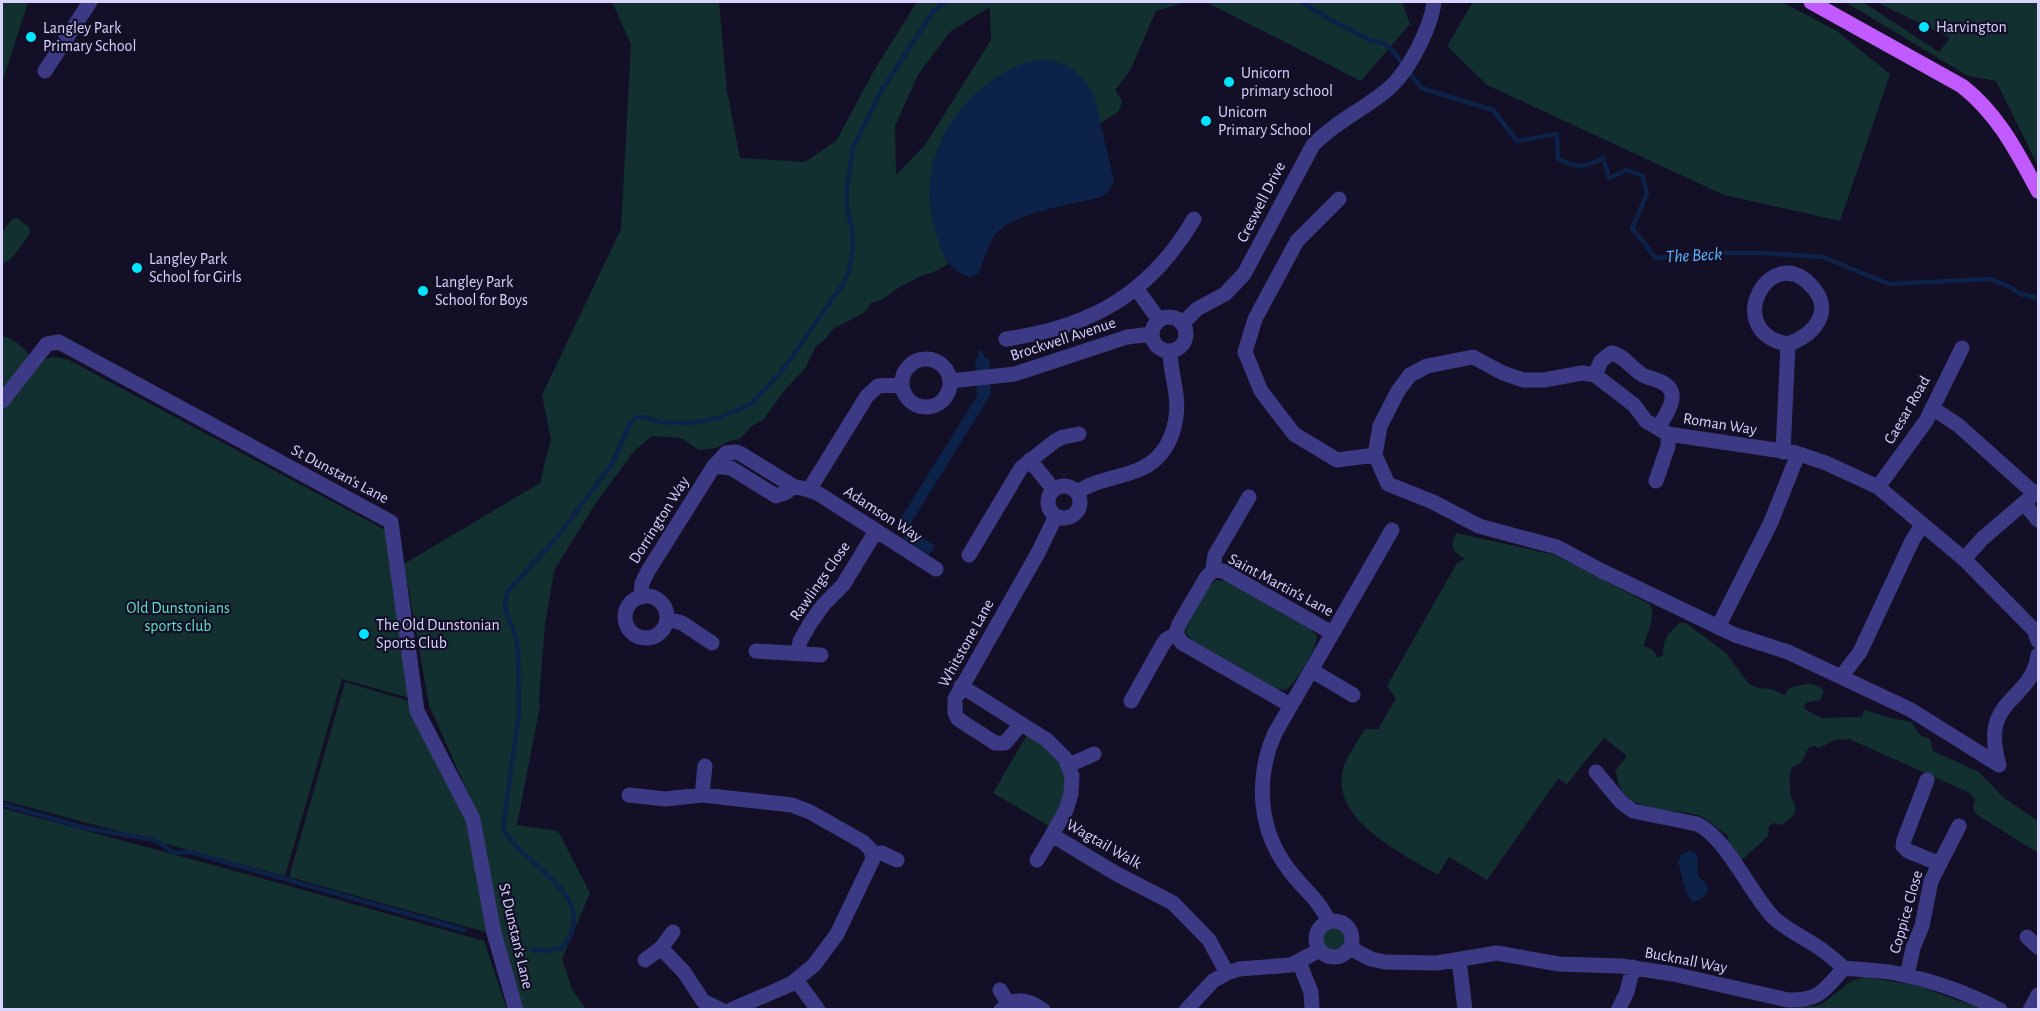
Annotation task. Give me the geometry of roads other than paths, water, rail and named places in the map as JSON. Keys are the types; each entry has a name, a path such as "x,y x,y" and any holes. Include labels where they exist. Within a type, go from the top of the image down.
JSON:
{"main road":[{"path":"1811,2 1962,86 1976,97 2001,126 2038,191"}],"street":[{"path":"45,71 90,2"},
{"name":"Creswell Drive","path":"1182,324 1197,309 1221,298 1251,262 1313,145 1326,132 1386,92 1399,77 1413,56 1431,20 1434,2"},
{"path":"1339,199 1297,241 1255,319 1245,352 1261,391 1294,434 1336,460 1376,455"},
{"path":"1006,339 1042,333 1106,308 1136,288 1164,264 1194,219"},
{"path":"1786,274 1800,277 1815,289 1821,301 1822,311 1814,328 1801,339 1788,344 1776,342 1768,336 1754,315 1754,305 1768,279 1786,274"},
{"path":"1136,288 1159,320"},
{"path":"1170,317 1182,324 1185,329 1183,343 1170,351 1157,346 1152,334 1155,323 1170,317"},
{"name":"Brockwell Avenue","path":"950,381 1015,374 1127,337 1152,334"},
{"name":"St Dunstan's Lane","path":"2,401 47,344 58,342 391,522 417,711 473,819 494,933 516,1010"},
{"path":"1718,627 1771,522 1795,462 1790,453 1788,344"},
{"name":"Caesar Road","path":"1878,487 1926,422 1962,348"},
{"path":"1077,492 1102,479 1144,467 1167,445 1173,432 1176,412 1176,389 1170,363 1170,351"},
{"path":"1656,481 1668,446 1663,431 1673,396 1671,390 1666,384 1640,373 1623,357 1611,353 1601,361 1595,375 1582,373 1544,380 1523,380 1503,373 1473,357 1427,366 1410,375 1398,391 1380,426 1376,455 1388,484 1433,502 1479,526 1557,547 1735,635 1788,652 1911,710 1999,765 1994,743 1996,722 2003,708 2026,685 2034,673 2038,655"},
{"path":"923,359 938,362 943,366 950,381 947,395 942,401 935,406 926,407 911,402 905,396 902,384 904,372 910,365 923,359"},
{"name":"Roman Way","path":"1595,375 1634,405 1646,421 1663,431 1790,453 1826,463 1878,487 1964,559 2034,630 2038,640"},
{"path":"810,489 867,396 878,386 902,384"},
{"path":"1932,408 1958,425 2032,496 2038,520"},
{"path":"969,555 1017,474 1030,460 1055,441 1078,434"},
{"path":"1030,460 1053,489"},
{"name":"Dorrington Way","path":"666,619 661,631 652,637 645,638 632,632 626,623 625,613 632,601 640,597 640,588 645,577 714,466 730,468 776,495 787,492 793,486 810,489"},
{"path":"1068,486 1077,492 1080,500 1078,510 1069,517 1056,516 1048,504 1053,489 1068,486"},
{"name":"Adamson Way","path":"810,489 936,569"},
{"path":"1964,559 1983,538 2032,496"},
{"name":"Saint Martin's Lane","path":"1131,701 1167,639 1176,634 1194,597 1214,570 1215,555 1249,497"},
{"name":"Whitstone Lane","path":"1026,727 1010,740 1000,744 965,724 958,718 954,705 961,686 1038,553 1056,516"},
{"path":"1841,677 1860,652 1912,541 1922,525"},
{"name":"Saint Martin's Lane","path":"1328,921 1320,904 1281,859 1271,837 1264,813 1262,787 1264,762 1275,733 1290,705 1392,530"},
{"name":"Rawlings Close","path":"798,654 800,641 811,622 824,604 843,585 876,531"},
{"name":"Saint Martin's Lane","path":"1214,570 1223,571 1332,633"},
{"path":"640,597 650,597 661,603 666,619 682,623 712,643"},
{"path":"1176,634 1182,643 1290,705"},
{"path":"756,651 821,655"},
{"path":"1311,670 1353,695"},
{"path":"961,686 1054,746 1069,765 1095,754"},
{"name":"Wagtail Walk","path":"1069,765 1071,794 1066,810 1052,835 1108,869 1176,905 1209,940 1227,972"},
{"path":"702,795 705,766"},
{"path":"1596,772 1621,802 1633,811 1697,824 1705,830 1731,858 1772,916 1791,931 1824,951 1844,968 1907,976 1968,994 2000,1010"},
{"path":"1927,780 1903,846 1908,851 1940,864"},
{"path":"629,795 665,799 702,795 783,803 801,807 863,842 873,854"},
{"name":"Coppice Close","path":"1907,976 1913,948 1922,926 1931,881 1959,826"},
{"path":"1037,860 1052,835"},
{"path":"873,854 882,853 897,860"},
{"path":"731,1010 797,981 814,965 832,942 869,868 873,854"},
{"path":"1328,921 1337,921 1348,927 1352,939 1350,948 1343,955 1337,957 1325,955 1320,950 1316,935 1322,925 1328,921"},
{"path":"645,960 661,948 673,932"},
{"path":"661,948 684,972 703,1001 721,1010"},
{"name":"Bucknall Way","path":"1350,948 1371,959 1385,962 1437,963 1497,953 1559,964 1633,967 1673,974 1773,998 1801,1000 1816,997 1844,968"},
{"path":"1186,1010 1213,981 1227,972 1283,966 1299,962 1320,950"},
{"path":"1459,960 1465,1010"},
{"path":"1299,962 1311,992 1312,1010"},
{"path":"1618,1010 1624,1000 1633,967"},
{"path":"797,981 819,1010"},
{"path":"2030,1010 2038,995"},
{"path":"1003,1001 1026,1001 1043,1010"}],"water":[{"path":"1043,59 1052,60 1073,70 1085,81 1094,95 1114,181 1109,191 1101,197 1029,215 1004,227 991,243 979,273 969,277 947,261 934,228 930,182 939,146 960,111 989,82 1006,71"},
{"path":"978,351 983,351 984,358 989,358 991,394 911,523 913,532 935,546 929,555 904,540 899,521 977,396 975,360 978,357"},
{"path":"1691,851 1697,856 1698,874 1708,888 1703,898 1694,902 1687,895 1678,862 1682,854"}],"waterway":[{"path":"532,950 547,951 562,948 573,929 573,913 567,897 555,882 512,842 503,828 519,712 518,652 516,637 506,611 505,602 508,591 558,536 612,464 630,423 638,417 661,422 690,423 718,418 751,404 781,372 843,284 849,271 853,248 852,229 847,208 847,187 853,148 880,93 934,10 946,2"},
{"name":"The Beck","path":"1302,2 1370,40 1385,44 1421,88 1493,110 1517,141 1557,134 1558,159 1581,166 1603,158 1609,178 1627,170 1643,176 1647,194 1632,228 1656,258 1704,253 1762,253 1823,257 1889,284 1990,279 2020,294 2038,298"},
{"path":"2,804 85,828 155,840 174,853 190,852 464,930"}],"place":[{"name":"Harvington","path":"1924,27"},
{"name":"Langley Park Primary School","path":"31,37"},
{"name":"Unicorn primary school","path":"1229,82"},
{"name":"Unicorn Primary School","path":"1206,121"},
{"name":"Langley Park School for Girls","path":"137,268"},
{"name":"Langley Park School for Boys","path":"423,291"},
{"name":"The Old Dunstonian Sports Club","path":"364,634"}],"park label":[{"name":"Old Dunstonians sports club","path":"178,617"}]}
